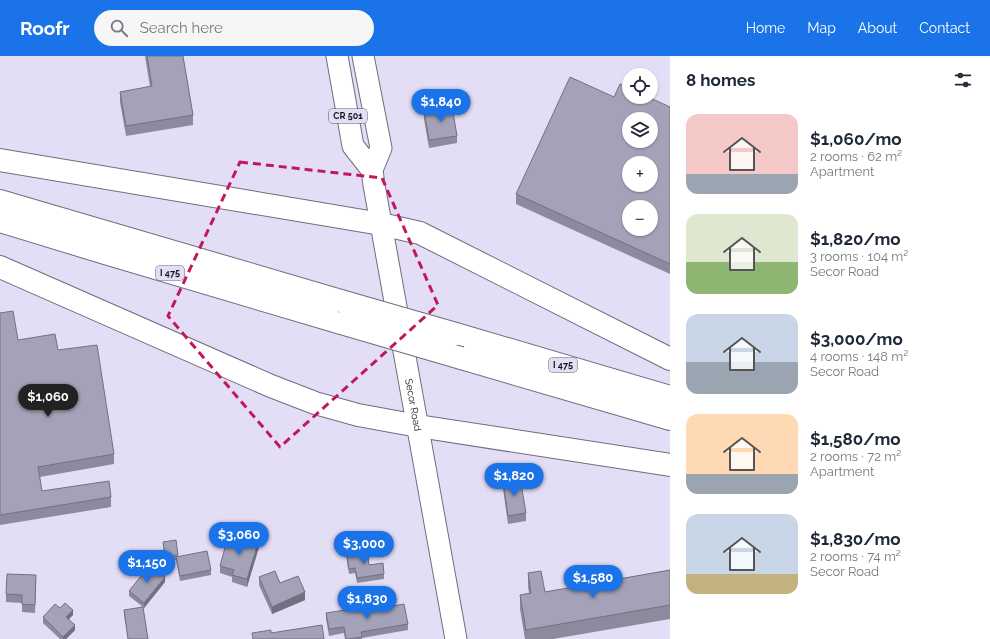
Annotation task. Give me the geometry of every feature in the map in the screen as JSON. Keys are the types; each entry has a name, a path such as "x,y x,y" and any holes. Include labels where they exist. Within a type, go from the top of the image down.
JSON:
{"highway":[{"path":"0,160 381,224 420,233 670,360"},
{"name":"I 475","path":"0,201 670,397"},
{"name":"I 475","path":"0,221 113,256 670,419"},
{"path":"0,267 271,386 315,403 358,415 418,426 670,465"}],"main road":[{"name":"Secor Road","path":"338,56 353,146 372,170 456,639"},
{"path":"363,56 381,148 372,170"}],"highlighted area":[{"path":"240,162 382,178 438,305 280,447 168,316"}],"building":[{"path":"147,56 183,56 193,115 126,126 120,92 152,86"},
{"path":"570,77 614,97 620,84 622,85 622,104 658,104 658,102 670,107 670,264 516,194"},
{"path":"452,106 457,136 429,140 424,111"},
{"path":"13,311 18,340 55,334 58,350 97,345 114,454 38,467 42,491 109,481 111,497 0,515 0,313"},
{"path":"520,478 526,513 508,516 503,481"},
{"path":"228,536 246,541 247,536 259,540 247,579 232,575 234,570 220,566"},
{"path":"176,540 178,555 165,557 163,542"},
{"path":"367,548 369,565 383,563 384,574 357,578 355,568 349,569 347,557 354,556 353,550"},
{"path":"207,551 211,570 180,576 176,557"},
{"path":"150,565 165,577 144,603 129,591"},
{"path":"670,570 670,605 526,630 520,595 531,593 528,573 541,571 545,592"},
{"path":"275,571 280,583 298,576 305,592 272,607 259,577"},
{"path":"7,574 36,575 35,605 22,604 22,595 6,594"},
{"path":"65,603 73,610 66,617 75,625 63,637 43,617 55,604 60,608"},
{"path":"404,604 408,624 361,632 362,637 348,639 346,639 344,627 329,629 326,613 358,608 358,612"},
{"path":"143,607 148,639 128,639 124,610"},
{"path":"322,625 324,639 253,639 252,633 271,630 271,633"}]}
